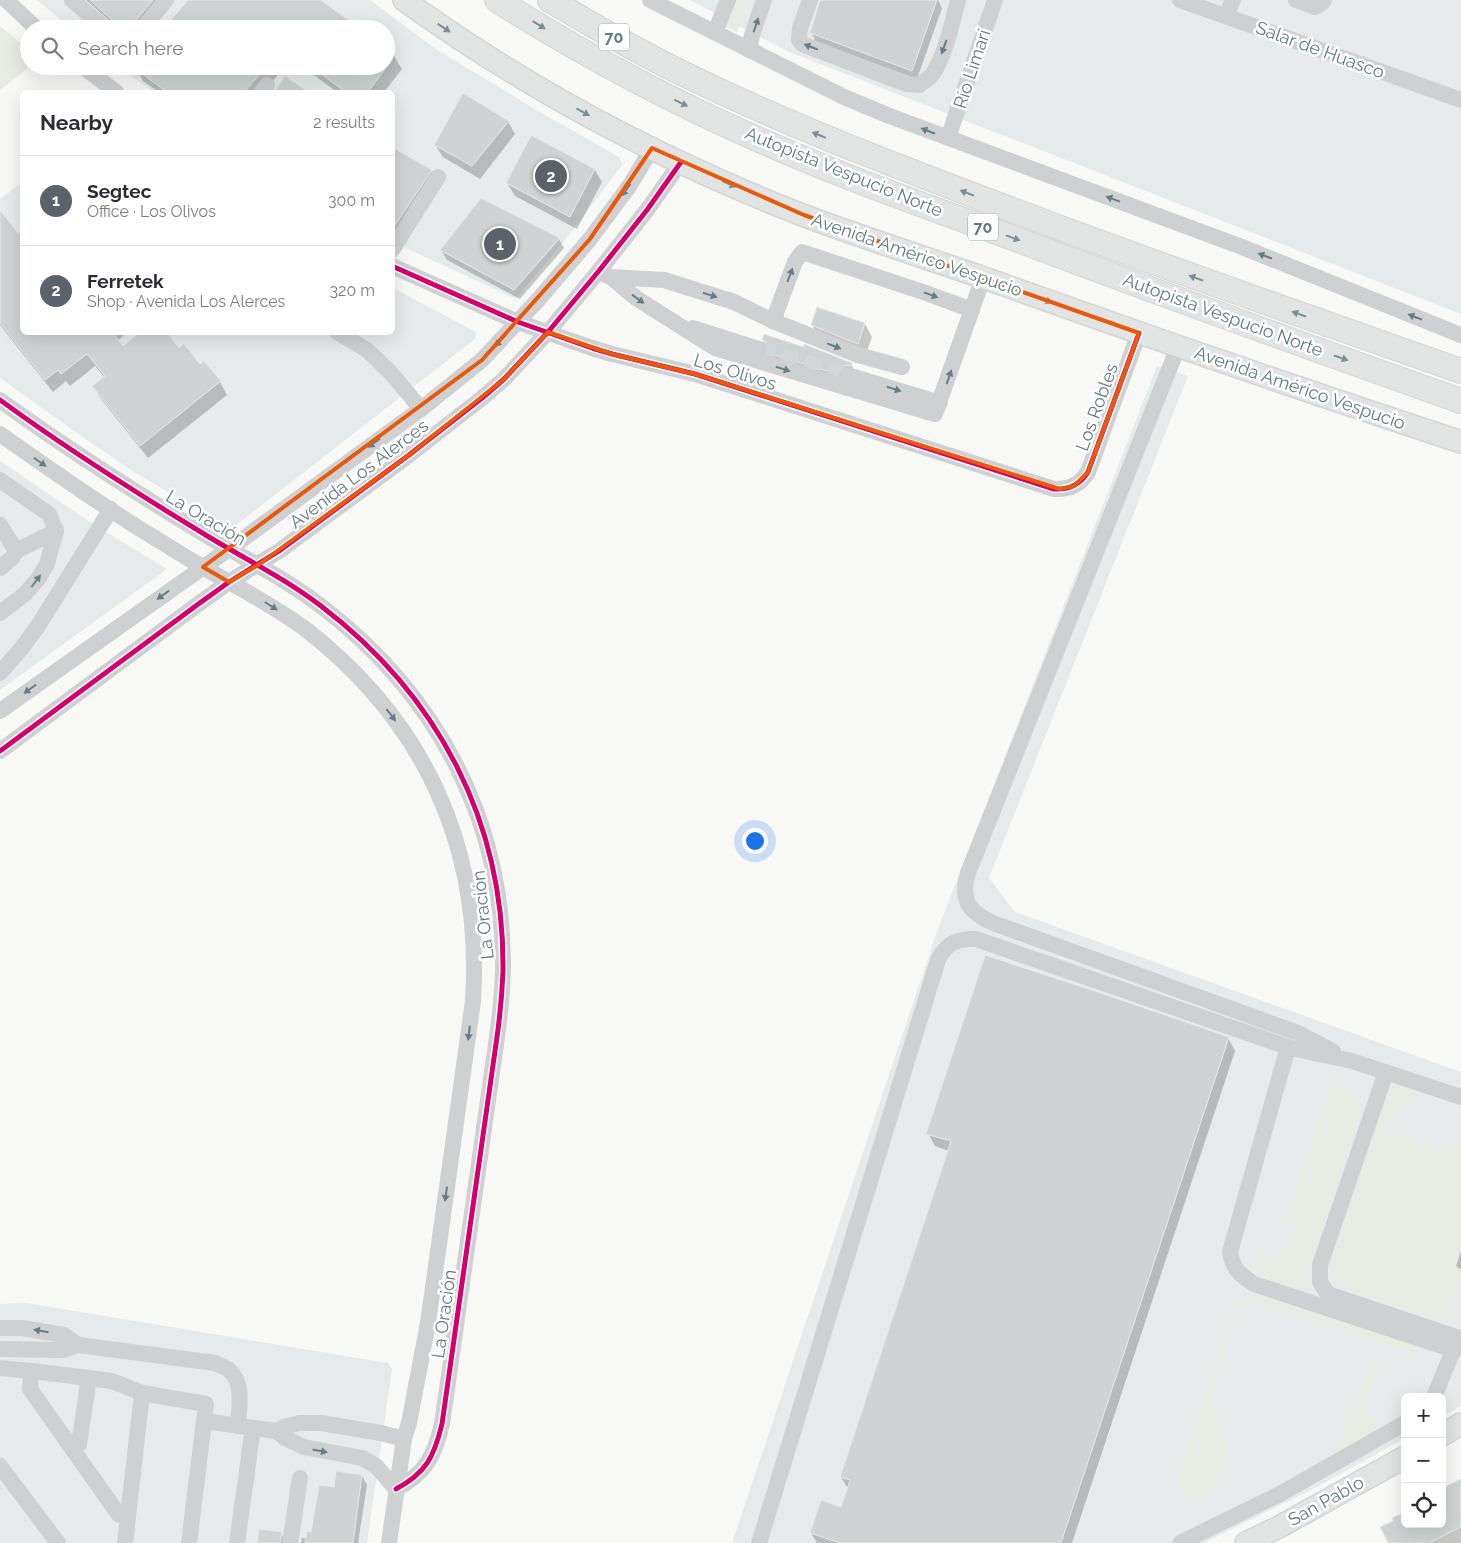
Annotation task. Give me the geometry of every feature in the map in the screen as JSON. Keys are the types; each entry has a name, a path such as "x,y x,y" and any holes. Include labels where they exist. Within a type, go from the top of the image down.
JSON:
{"highway":[{"name":"Autopista Vespucio Norte","path":"497,0 560,38 647,85 778,148 868,184 1229,319 1461,401"},
{"name":"Autopista Vespucio Norte","path":"550,0 618,40 679,72 779,118 873,157 1157,264 1461,371"},
{"path":"582,0 679,72"}],"main road":[{"name":"Avenida Américo Vespucio","path":"404,0 462,40 599,122 681,162 804,215 1178,347 1461,442"},
{"path":"1446,1433 1461,1424"},
{"name":"San Pablo","path":"1246,1543 1401,1460"}],"street":[{"path":"6,0 27,20"},
{"path":"72,0 95,20"},
{"path":"149,20 166,0"},
{"path":"650,0 844,97 948,138 1242,247 1461,335"},
{"path":"715,32 728,0"},
{"path":"749,50 764,0"},
{"path":"810,0 800,28 802,44 906,84 919,85 931,76 939,62 949,35 958,0"},
{"name":"Río Limarí","path":"948,138 995,0"},
{"name":"Salar de Huasco","path":"1180,0 1461,100"},
{"path":"1226,16 1232,0"},
{"path":"1296,0 1315,7 1324,0"},
{"path":"94,75 113,90"},
{"name":"Avenida Los Alerces","path":"0,711 229,549 421,409 482,360 518,322 590,239 630,185 652,148"},
{"name":"Avenida Los Alerces","path":"0,751 229,582 278,551 409,455 504,379 605,275 681,162"},
{"path":"395,245 438,177"},
{"path":"773,320 795,262 802,252 907,286 972,310"},
{"name":"Los Olivos","path":"395,267 518,322 612,354 695,374 1054,489 1074,486"},
{"path":"605,275 664,280 734,302 858,355 902,367"},
{"path":"605,275 670,321 715,348 935,414 984,278"},
{"path":"670,321 759,349"},
{"name":"Los Robles","path":"1074,486 1088,472 1139,333"},
{"path":"342,335 367,350 391,373 421,409"},
{"path":"1178,347 968,874 964,892 969,906 982,918 993,923 1298,1033 1352,1062"},
{"path":"847,375 940,403"},
{"name":"La Oración","path":"0,400 137,493 229,549 280,577 321,606 368,647 422,709 455,762 478,815 495,879 502,939 501,1005 442,1424 430,1460 411,1481 396,1489"},
{"name":"La Oración","path":"0,434 111,509 203,567 254,595 295,622 325,645 378,699 393,718 423,763 450,819 465,872 473,922 475,950 473,1001 428,1324 409,1423 404,1439 389,1543"},
{"path":"0,480 49,514 56,531 47,564 38,580 25,594 0,613"},
{"path":"0,673 38,626 111,509"},
{"path":"0,525 16,551"},
{"path":"0,568 12,558 16,551 56,531"},
{"path":"0,657 21,649"},
{"path":"760,1543 938,960 946,947 958,940 976,939 1288,1047 1352,1062 1461,1097"},
{"path":"473,1001 501,1005"},
{"path":"1288,1047 1230,1252 1232,1264 1241,1275 1254,1284 1458,1340"},
{"path":"1386,1072 1320,1265 1320,1282 1328,1294 1458,1340"},
{"path":"0,1328 22,1328 64,1335 78,1345"},
{"path":"1436,1393 1458,1340"},
{"path":"0,1348 62,1350 78,1345 215,1363 230,1371 238,1384 245,1427 237,1543"},
{"path":"0,1368 90,1378 112,1382 142,1393 206,1404 189,1543"},
{"path":"31,1371 30,1389 119,1515 128,1517"},
{"path":"73,1450 79,1444 90,1378"},
{"path":"125,1543 142,1393"},
{"path":"204,1421 276,1431 285,1438 304,1447 362,1458 380,1470 396,1489"},
{"path":"276,1431 299,1423 321,1423 381,1433 404,1439"},
{"path":"1180,1543 1280,1494 1401,1425"},
{"path":"0,1466 58,1543"},
{"path":"290,1543 300,1478"}],"highlighted area":[{"path":"652,148 804,215 1139,333 1088,472 1074,486 1060,489 695,374 612,354 548,332 504,379 409,455 258,565 229,582 203,567 482,360 590,239"}],"shaded area":[{"path":"37,0 370,0 436,49 533,108 619,157 622,165 573,230 516,299 395,243 395,90 151,90 130,75 395,75 395,20 61,20"},
{"path":"690,0 1461,0 1461,314 787,51"},
{"path":"733,0 749,0 737,32 724,26"},
{"path":"0,26 20,43 20,74 0,90"},
{"path":"20,184 20,335 395,335 395,289 476,332 475,339 235,526 225,526 131,470 0,378 0,197 2,198"},
{"path":"1157,366 1188,376 989,878 1015,912 1461,1072 1461,1406 1446,1415 1446,1393 1401,1393 1401,1440 1317,1487 1204,1543 732,1543 939,926"},
{"path":"0,461 99,528 167,569 0,690"},
{"path":"1392,1081 1413,1088 1417,1096 1414,1103 1385,1124 1387,1132 1395,1129 1397,1136 1404,1132 1407,1139 1415,1135 1419,1144 1430,1139 1434,1147 1443,1143 1447,1151 1461,1141 1461,1283 1447,1317 1438,1320 1401,1309 1345,1288 1337,1280 1333,1270 1332,1261"},
{"path":"1332,1082 1349,1087 1355,1093 1361,1110 1302,1294 1266,1282 1256,1271 1256,1260 1287,1249 1296,1222 1286,1221"},
{"path":"1247,1296 1263,1297 1420,1347 1418,1354 1257,1304 1239,1310 1212,1397 1231,1449 1219,1486 1211,1494 1198,1501 1189,1496 1180,1487 1179,1473 1229,1318 1238,1300"},
{"path":"26,1303 388,1363 392,1369 367,1543 0,1543 0,1304"},
{"path":"1374,1357 1382,1361 1367,1399 1369,1413 1384,1424 1334,1453"}],"building":[{"path":"90,0 153,0 136,20 112,20"},
{"path":"188,0 321,0 348,20 308,20 171,20"},
{"path":"820,0 937,0 912,71 810,33"},
{"path":"144,75 259,75 246,90 164,90"},
{"path":"322,75 380,75 369,90 343,90"},
{"path":"285,76 306,90 275,90"},
{"path":"463,93 509,121 472,166 434,145"},
{"path":"531,135 595,169 570,217 506,183"},
{"path":"395,149 432,170 395,226"},
{"path":"481,198 560,238 514,290 440,250"},
{"path":"0,210 20,235 20,335 114,335 123,346 136,335 169,335 179,348 184,344 200,364 204,361 221,381 140,446 92,386 105,376 87,354 61,374 58,370 45,380 0,323"},
{"path":"817,307 865,323 858,344 811,325"},
{"path":"764,334 804,347 804,344 852,363 851,366 845,365 841,367 837,374 768,353 769,346 762,340"},
{"path":"985,955 1229,1037 1061,1543 840,1543 810,1533 821,1500 841,1507 850,1480 840,1477 951,1141 926,1134"},
{"path":"336,1471 362,1475 353,1543 305,1543 307,1531 311,1532 319,1485 334,1487"},
{"path":"1461,1479 1461,1527 1429,1543 1388,1543 1380,1527 1393,1521 1392,1518 1401,1514 1401,1528 1446,1528 1446,1486"},
{"path":"259,1529 282,1532 280,1543 257,1543"}],"tunnel":[{"path":"759,349 847,375"}],"cycle path":[{"path":"0,751 229,582 279,551 409,455 504,379 548,332 598,272 647,210 681,162"},
{"path":"395,267 518,322 592,348 695,374 1054,489 1065,489 1074,486 1088,472 1139,333"},
{"path":"0,400 129,488 294,587 321,606 363,641 400,680 431,722 457,767 477,814 492,865 501,917 503,972 499,1021 442,1424 436,1446 427,1463 415,1477 396,1489"}],"place":[{"name":"Ferretek","path":"551,176"},
{"name":"Segtec","path":"500,244"}]}
